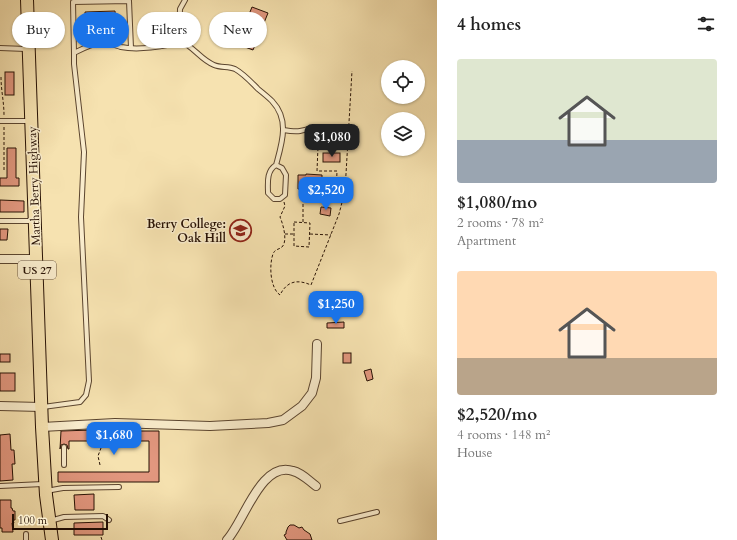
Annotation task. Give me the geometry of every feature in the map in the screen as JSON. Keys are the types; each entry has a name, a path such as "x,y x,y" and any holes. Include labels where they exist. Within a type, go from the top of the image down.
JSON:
{"main road":[{"name":"Martha Berry Highway","path":"27,0 42,427 46,487 52,540"}],"street":[{"path":"0,259 36,259"},
{"path":"42,427 115,423 210,426 268,423 283,420 302,406 312,393 316,378 317,344"},
{"path":"0,406 42,407"},
{"path":"227,540 236,528 262,483 271,474 283,470 291,470 298,473 316,486"}],"lane":[{"path":"180,12 185,0"},
{"path":"42,407 80,402 86,395 89,381 81,217 84,152 74,64 73,2 129,1 131,48"},
{"path":"74,53 100,43 131,48 137,47"},
{"path":"0,48 29,49"},
{"path":"192,48 213,65 229,67 244,76 273,102 283,124 283,140 276,165 269,174 268,193 274,199 280,199 286,192 286,175 282,168 276,165"},
{"path":"0,122 31,122"},
{"path":"283,130 300,131 311,128 323,128 331,135 332,145"},
{"path":"0,221 35,221"},
{"path":"64,447 64,465"},
{"path":"0,486 64,488 119,486"},
{"path":"340,521 377,512"},
{"path":"50,521 64,517 103,516 109,520"},
{"path":"26,534 26,540"}],"path":[{"path":"283,197 285,206 280,217 284,226 284,243 276,249 272,262 273,286 276,292 280,295 284,288 289,284 301,282 311,285 339,214 346,182 352,71"},
{"path":"303,222 303,195 336,196 337,171 317,171 318,147 347,144"},
{"path":"336,182 346,182"},
{"path":"294,222 303,222 310,223 309,246 294,246 294,222"},
{"path":"285,234 294,234"},
{"path":"310,234 331,235"},
{"path":"100,465 98,456 101,448"}],"building":[{"path":"252,7 265,12 250,12"},
{"path":"115,11 115,12 85,12"},
{"path":"5,72 14,72 14,95 5,95"},
{"path":"7,148 16,148 16,178 19,178 19,186 0,186 0,178 7,178"},
{"path":"323,153 340,153 340,162 323,162"},
{"path":"298,175 322,175 322,190 317,190 317,193 308,193 308,190 298,189"},
{"path":"0,200 24,201 24,212 0,212"},
{"path":"321,207 331,208 330,216 320,214"},
{"path":"0,229 8,229 7,240 0,240"},
{"path":"344,322 344,328 327,328 327,323"},
{"path":"343,353 351,353 351,363 343,363"},
{"path":"0,354 10,354 10,362 0,362"},
{"path":"371,369 373,379 367,381 364,371"},
{"path":"0,373 15,373 15,391 0,391"},
{"path":"61,431 159,431 159,482 58,482 58,472 149,472 149,441 69,441 69,449 67,445 64,444 61,445 60,449"},
{"path":"10,434 11,450 14,450 15,464 12,464 13,480 0,481 0,435"},
{"path":"94,494 94,510 75,510 74,495"},
{"path":"0,500 11,500 11,508 15,511 15,520 13,520 14,523 12,523 13,532 2,532 2,528 0,528"},
{"path":"103,522 103,535 74,535 74,523"},
{"path":"290,525 294,525 299,528 302,527 310,534 312,540 287,540 284,535 286,534"}],"place":[{"name":"Berry College: Oak Hill","path":"241,231"}]}
